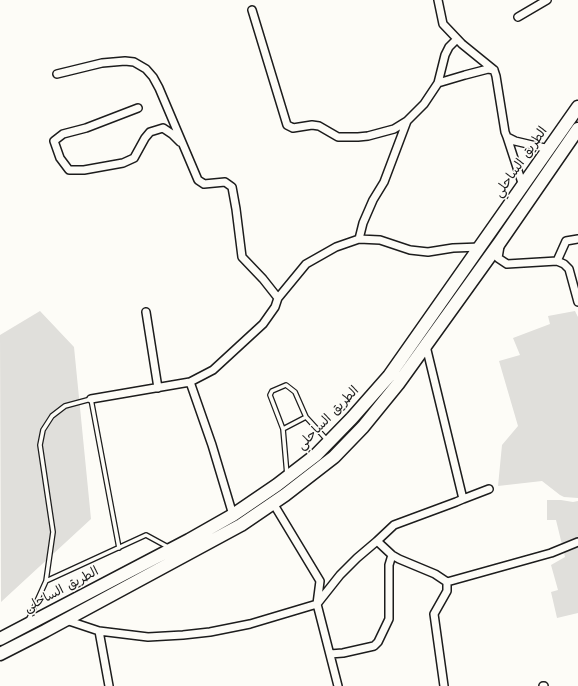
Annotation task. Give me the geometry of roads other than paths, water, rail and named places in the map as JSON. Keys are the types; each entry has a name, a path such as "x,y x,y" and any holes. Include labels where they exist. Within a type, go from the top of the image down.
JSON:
{"highway":[{"name":"الطريق الساحلي","path":"0,639 172,549 233,515 287,478 316,455 352,418 389,376 578,107"},
{"name":"الطريق الساحلي","path":"0,654 195,552 241,525 334,458 394,389 426,346 578,129"}],"street":[{"path":"438,0 442,24 457,39 494,70 505,132 523,186"},
{"path":"518,17 547,0"},
{"path":"252,10 287,125 293,128 312,125 326,129 338,137 358,137 387,132 401,126 424,104 438,83 444,55 457,39"},
{"path":"57,74 102,63 125,61 134,62 146,69 153,77 198,180 201,183 214,184 226,182 232,188 242,257 263,279 278,298"},
{"path":"438,83 488,69 494,70"},
{"path":"138,108 86,128 63,134 54,141 60,158 69,170 84,170 123,163 134,158 150,132 163,128 172,134 183,145"},
{"path":"359,239 363,223 373,200 384,182 407,121"},
{"path":"507,137 515,141 549,149"},
{"path":"91,398 190,382 213,370 263,324 275,307 278,298 306,264 336,247 359,239 380,240 410,250 428,252 453,248 481,247"},
{"path":"557,261 566,241 578,239"},
{"path":"500,242 498,258 507,264 557,261 564,264 569,269 578,302"},
{"path":"146,312 158,388"},
{"path":"426,346 463,499"},
{"path":"190,382 212,445 233,515"},
{"path":"66,620 99,631 148,637 183,635 210,632 250,624 317,604 348,566 394,525 489,489"},
{"path":"273,503 320,581 317,604 338,686"},
{"path":"377,541 399,559 442,578 447,582"},
{"path":"447,582 551,553 578,542"},
{"path":"330,654 343,653 374,646 378,642 390,619 389,565 392,554"},
{"path":"444,686 434,614 447,591 447,582"},
{"path":"99,631 109,686"}],"lane":[{"path":"287,478 283,429 270,395 272,391 286,385 295,392 306,417 329,442"},
{"path":"26,626 46,580 54,532 40,445 43,430 52,416 65,406 91,398 119,548"},
{"path":"283,429 306,417"},
{"path":"46,580 146,535 172,549"}]}
